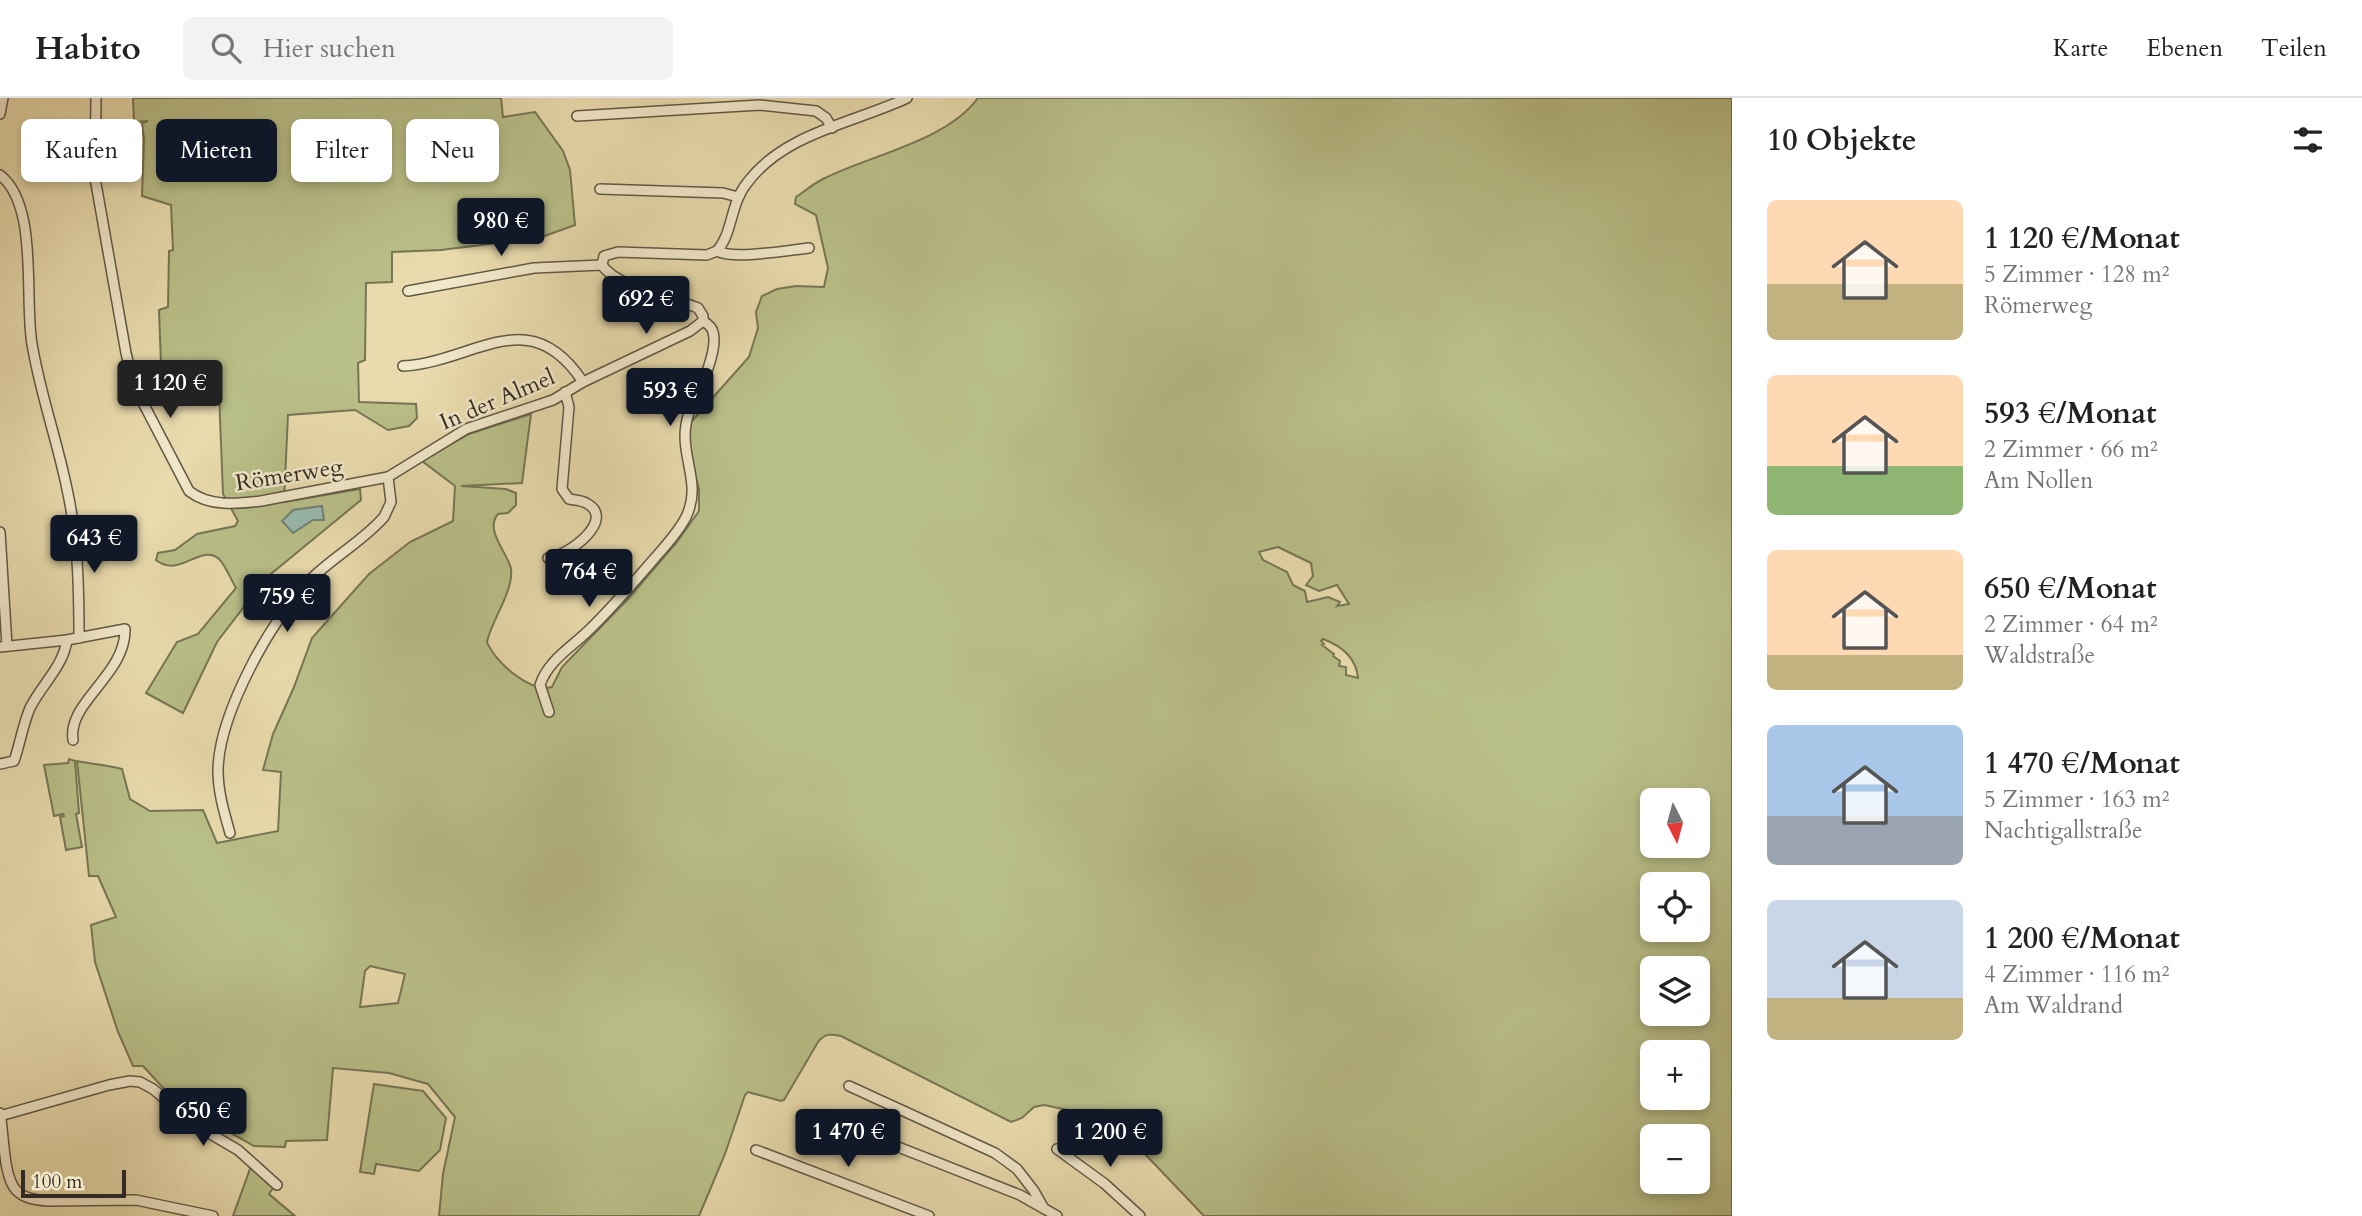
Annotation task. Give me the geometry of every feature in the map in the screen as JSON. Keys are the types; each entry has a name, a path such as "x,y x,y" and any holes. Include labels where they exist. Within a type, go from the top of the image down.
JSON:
{"street":[{"path":"0,114 3,98"},
{"name":"Römerweg","path":"96,98 95,178 129,368 140,397 189,491 214,502 242,504 388,477"},
{"path":"601,265 602,257 612,252 699,255 717,251 724,241 737,197 753,175 773,156 797,142 907,98"},
{"path":"577,116 761,105 816,111 822,114 832,128"},
{"path":"0,175 12,186 16,195 27,243 30,335 63,468 75,533 79,579 79,638"},
{"path":"600,189 723,193 737,197"},
{"path":"717,251 735,255 809,248"},
{"path":"408,291 534,268 601,265 612,275 631,284 698,309 703,321 712,329 714,340 709,361 685,429 684,448 694,493 687,515 675,534 614,604 549,667 540,685 549,712"},
{"name":"In der Almel","path":"388,477 466,429 540,405 690,331 703,321"},
{"path":"403,366 428,363 505,340 527,340 559,353 583,382"},
{"path":"548,558 557,558 571,550 586,536 595,522 592,507 569,499 562,489 569,407 565,393"},
{"path":"230,833 219,790 219,751 223,734 255,658 282,614 304,586 384,517 391,502 388,477"},
{"path":"0,532 3,647 67,640 125,629 122,651 110,673 84,706 74,726 73,740"},
{"path":"0,764 14,761 29,712 60,662 67,640"},
{"path":"213,1216 136,1200 37,1200 21,1194 15,1190 10,1179 0,1115 109,1086 140,1082 153,1089 197,1126 237,1150 277,1185"},
{"path":"849,1086 995,1153 1017,1169 1043,1207"},
{"path":"827,1119 998,1186 1057,1216"},
{"path":"1057,1149 1105,1184 1140,1216"},
{"path":"757,1150 929,1216"}],"green space":[{"path":"133,98 501,98 503,117 535,112 563,151 570,170 575,225 539,238 441,250 392,252 392,282 366,283 365,360 358,363 359,402 416,404 417,418 409,426 388,430 355,410 288,415 284,502 360,489 361,500 266,578 217,642 183,713 146,693 177,642 198,634 236,588 222,562 212,555 197,557 173,566 156,560 158,553 175,550 197,534 235,526 238,521 223,494 219,393 176,396 175,364 161,364 159,310 168,307 169,251 173,250 171,205 142,196 142,123 148,121 134,119"},
{"path":"978,98 1732,98 1732,1216 1204,1216 1144,1153 1087,1114 1044,1105 1034,1107 1022,1118 1011,1122 841,1036 831,1035 818,1042 784,1100 748,1092 745,1095 725,1154 699,1216 439,1216 443,1174 455,1117 428,1084 389,1073 333,1068 327,1140 286,1141 285,1147 254,1146 176,1102 143,1066 133,1066 118,1032 95,962 91,925 116,917 98,876 89,876 77,761 122,769 130,799 150,811 203,810 217,843 278,831 281,772 263,770 273,734 312,638 369,574 410,542 453,521 455,486 422,461 469,434 531,414 522,483 461,486 506,489 516,493 516,505 508,513 498,514 494,520 495,534 509,563 511,578 487,642 505,667 524,681 543,688 552,687 562,667 628,599 677,542 699,511 699,489 687,445 691,422 749,357 758,328 756,312 762,296 777,289 796,286 824,287 828,268 816,215 795,204 796,197 823,179 906,146 964,113","holes":["1278,547 1311,563 1313,576 1306,585 1319,591 1337,585 1349,604 1337,606 1340,602 1328,597 1307,602 1305,591 1293,585 1287,572 1263,560 1259,552","1323,639 1347,653 1358,678 1346,675 1346,667 1339,666 1340,661 1321,641","370,966 405,974 398,1003 360,1007 365,971"]},
{"path":"69,759 75,761 79,813 76,814 82,847 66,850 60,817 64,816 54,816 44,765 68,763"},
{"path":"374,1084 423,1091 446,1118 440,1150 419,1171 376,1164 374,1174 360,1172"},
{"path":"251,1166 273,1188 269,1194 295,1216 233,1216"}],"water":[{"path":"322,506 324,520 313,520 293,533 282,521 293,510"}]}
